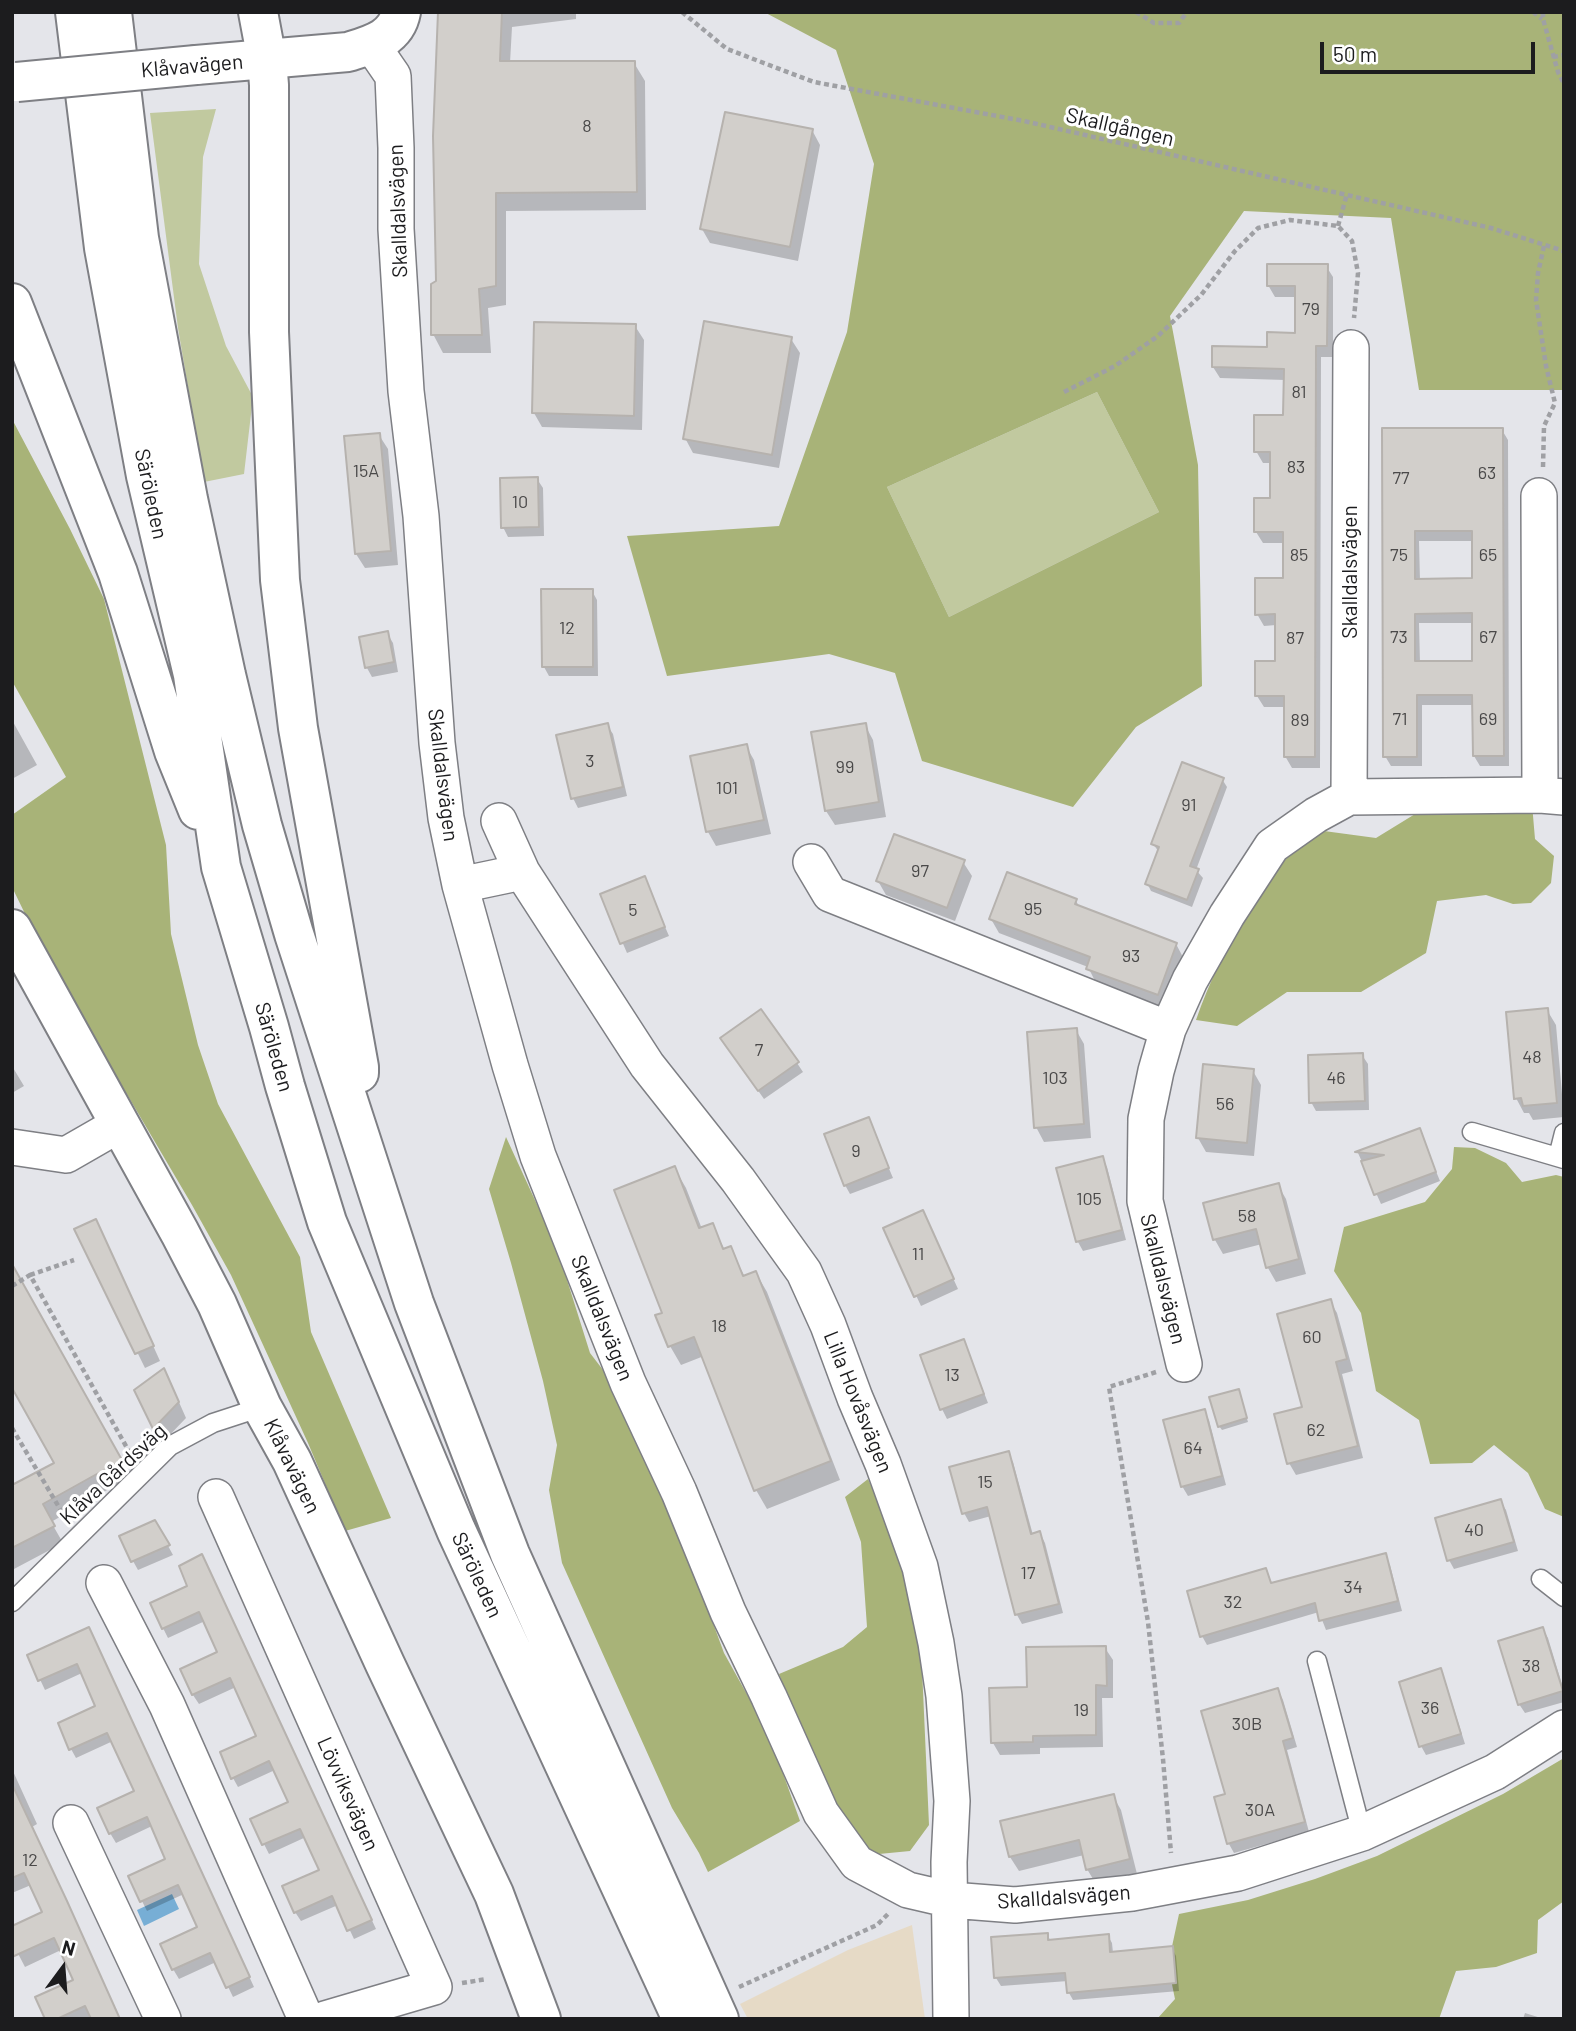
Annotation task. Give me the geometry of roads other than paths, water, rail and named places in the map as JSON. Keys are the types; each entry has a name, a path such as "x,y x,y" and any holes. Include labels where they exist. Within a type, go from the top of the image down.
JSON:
{"main road":[{"name":"Säröleden","path":"75,12 104,248 146,476 193,675 221,867 270,1027 285,1086 327,1222 456,1530 682,2019"},
{"name":"Säröleden","path":"113,12 139,238 183,471 220,648 262,825 294,934 414,1303 510,1554 727,2004"},
{"path":"258,12 267,60 269,97 269,331 280,580 298,728 359,1067 356,1125"},
{"path":"372,44 390,35 401,12"},
{"name":"Klåvavägen","path":"15,82 348,52 372,44"},
{"path":"12,303 118,573 174,751 221,867"},
{"name":"Klåvavägen","path":"12,929 217,1304 262,1407 292,1461 494,1894 541,2019"}],"street":[{"name":"Skalldalsvägen","path":"372,44 393,76 396,229 406,391 422,516 437,743 446,818 460,885 538,1156 628,1383 678,1492 728,1612 821,1813 857,1863 908,1890 951,1900 1015,1905 1132,1893 1238,1873 1362,1833 1495,1772 1564,1728"},
{"name":"Skalldalsvägen","path":"1349,797 1351,348"},
{"name":"Skalldalsvägen","path":"1184,1364 1144,1201 1146,1119 1168,1029 1189,980 1272,846 1316,815 1349,797 1552,796 1539,496"},
{"name":"Lilla Hovåsvägen","path":"499,821 522,872 647,1065 738,1180 804,1272 883,1464 920,1567 944,1696 952,1801 949,1862 951,2019"},
{"path":"811,862 830,894 1168,1029"},
{"path":"460,885 522,872"},
{"path":"12,1147 66,1155 120,1124"},
{"name":"Lövviksvägen","path":"216,1497 433,1987 325,2019"},
{"path":"104,1583 167,1705 306,2019"},
{"path":"71,1823 163,2019"}],"lane":[{"path":"1472,1132 1561,1158 1564,1133"},
{"name":"Klåva Gårdsväg","path":"12,1602 170,1446 213,1423 262,1407"},
{"path":"1541,1580 1564,1597"},
{"path":"1317,1661 1362,1833"}],"water":[{"path":"172,1894 179,1909 144,1926 137,1910"}]}
